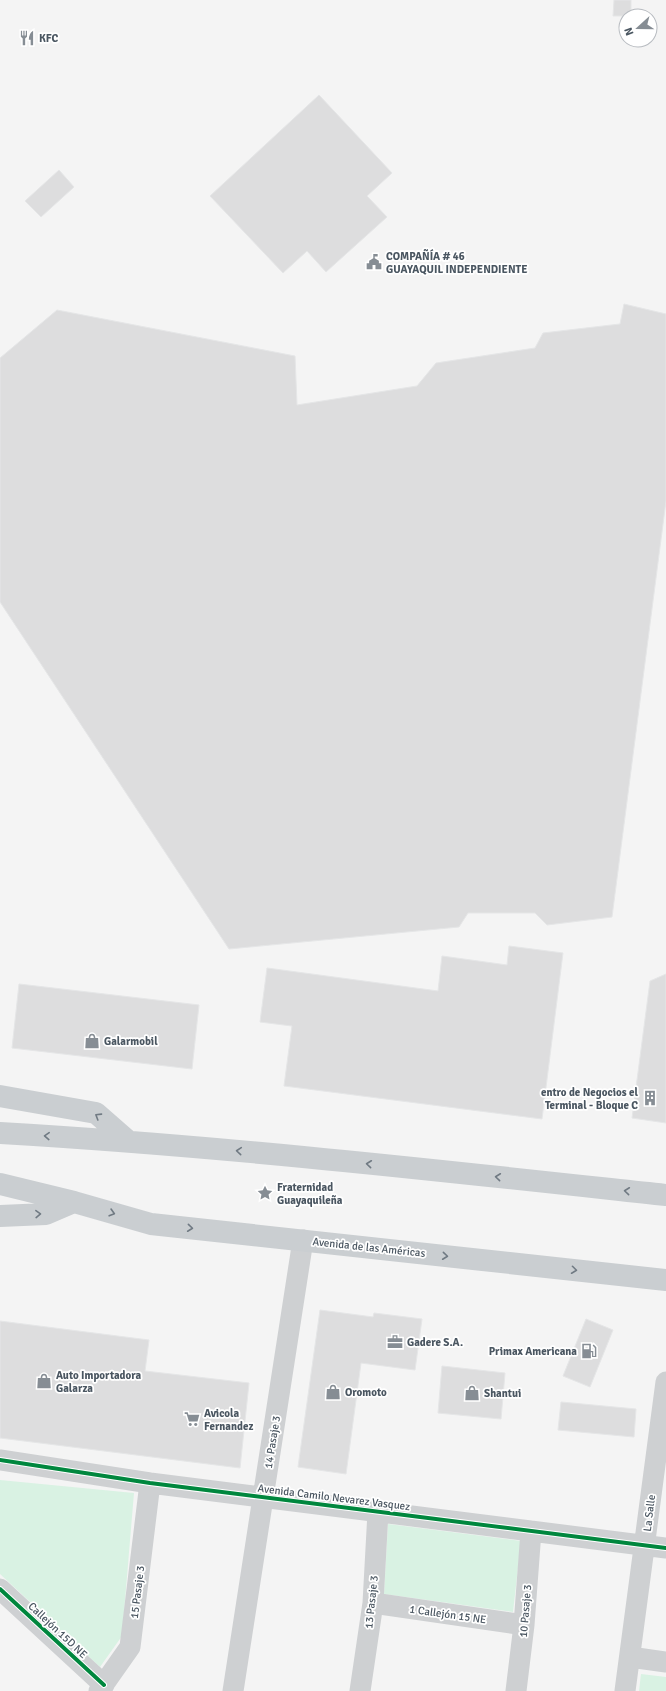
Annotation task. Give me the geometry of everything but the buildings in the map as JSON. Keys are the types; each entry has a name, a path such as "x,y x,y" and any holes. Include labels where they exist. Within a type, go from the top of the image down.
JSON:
{"main road":[{"path":"0,1096 96,1113 128,1141"},
{"path":"0,1133 128,1141 666,1195"},
{"name":"Avenida de las Américas","path":"0,1184 74,1202 151,1224 666,1280"},
{"path":"0,1216 46,1214 74,1202"}],"street":[{"name":"14 Pasaje 3","path":"233,1691 303,1240"},
{"name":"La Salle","path":"625,1691 666,1382"},
{"name":"Avenida Camilo Nevarez Vasquez","path":"0,1460 150,1483 666,1548"},
{"name":"15 Pasaje 3","path":"102,1688 130,1647 150,1483"},
{"name":"13 Pasaje 3","path":"360,1691 373,1604 378,1512"},
{"name":"10 Pasaje 3","path":"516,1691 524,1625 532,1531"},
{"name":"Callejón 15D NE","path":"0,1589 102,1688"},
{"name":"1 Callejón 15 NE","path":"373,1604 524,1625"},
{"path":"630,1657 666,1662"}],"green space":[{"path":"0,1480 134,1493 122,1636 100,1667 0,1574"},
{"path":"388,1524 521,1541 513,1612 384,1594"},
{"path":"641,1674 666,1677 666,1691 639,1691"}],"cycle path":[{"path":"0,1460 150,1483 666,1548"},
{"path":"0,1589 104,1685"}],"place":[{"name":"KFC","path":"27,38"},
{"name":"COMPAÑÍA # 46 GUAYAQUIL INDEPENDIENTE","path":"374,262"},
{"name":"Galarmobil","path":"92,1041"},
{"name":"entro de Negocios el Terminal - Bloque C","path":"650,1098"},
{"name":"Fraternidad Guayaquileña","path":"265,1193"},
{"name":"Gadere S.A.","path":"395,1342"},
{"name":"Primax Americana","path":"589,1351"},
{"name":"Auto Importadora Galarza","path":"44,1381"},
{"name":"Oromoto","path":"333,1392"},
{"name":"Shantui","path":"472,1393"},
{"name":"Avicola Fernandez","path":"192,1419"}]}
